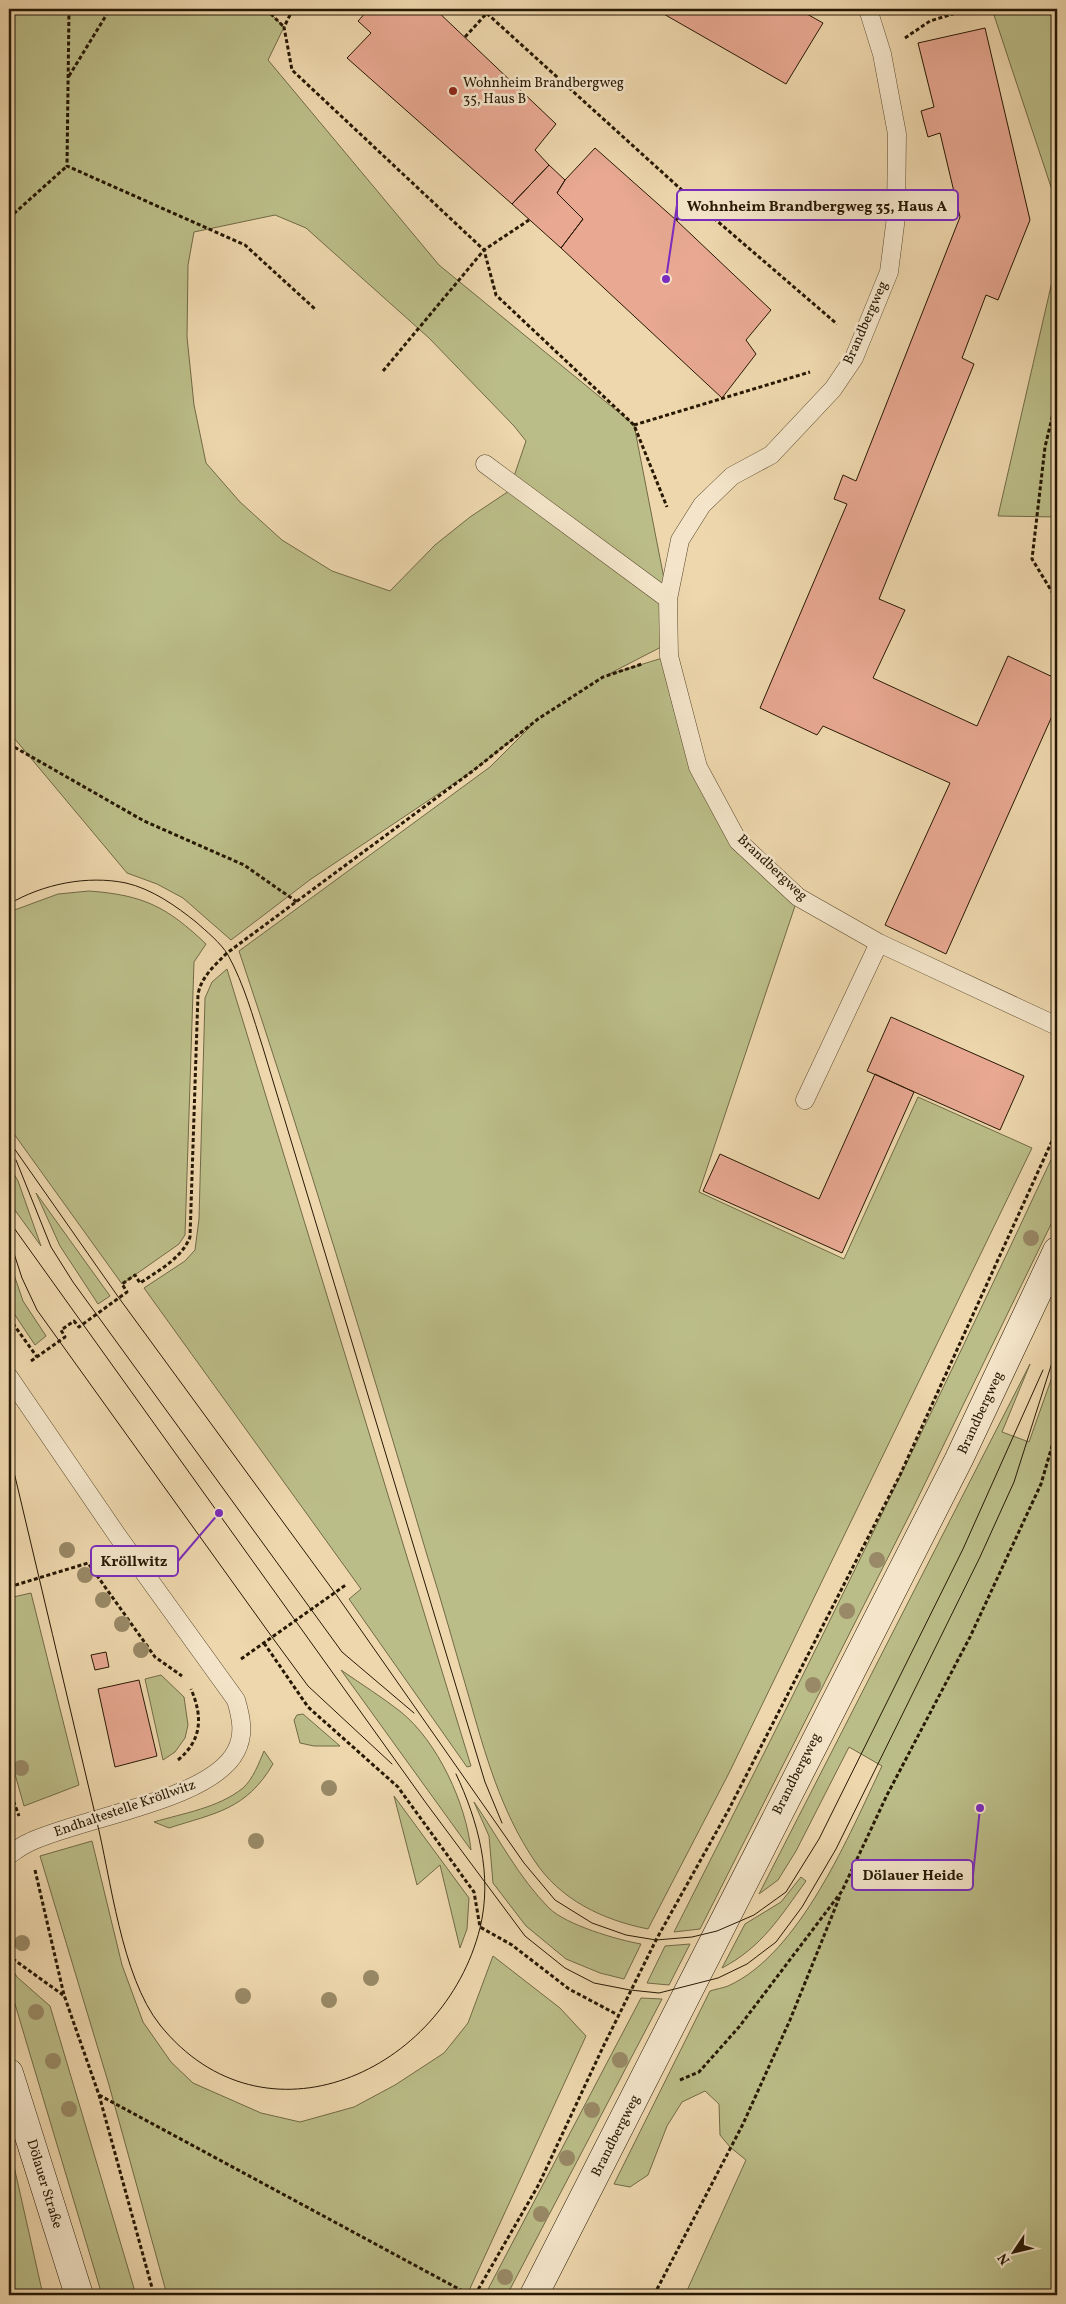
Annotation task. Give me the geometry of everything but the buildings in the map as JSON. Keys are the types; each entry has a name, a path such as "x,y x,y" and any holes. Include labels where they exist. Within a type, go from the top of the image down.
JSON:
{"main road":[{"name":"Brandbergweg","path":"534,2295 634,2101 717,1931 959,1459 1057,1251"},
{"name":"Dölauer Straße","path":"9,2073 79,2295"}],"lane":[{"name":"Brandbergweg","path":"868,9 882,54 897,134 896,217 889,272 857,351 833,389 771,455 732,476 702,504 680,540 668,599 669,656 698,767 738,840 798,897 879,943 1057,1026"},
{"path":"485,464 668,599"},
{"path":"805,1100 879,943"},
{"name":"Endhaltestelle Kröllwitz","path":"9,1377 118,1535 236,1700 242,1734 236,1751 227,1764 206,1781 135,1809 28,1843 9,1855"}],"path":[{"path":"9,218 67,166 69,9"},
{"path":"69,76 110,9"},
{"path":"266,9 284,27 292,70 484,250 496,295 634,425 680,540"},
{"path":"284,27 293,9"},
{"path":"482,9 857,351 634,425"},
{"path":"930,21 969,9"},
{"path":"1054,9 1057,16"},
{"path":"465,37 486,13"},
{"path":"67,166 245,245 315,309"},
{"path":"676,220 694,202"},
{"path":"383,371 484,250 529,220"},
{"path":"1057,397 1045,447 1032,559 1057,600"},
{"path":"29,1362 65,1336 61,1330 74,1321 79,1327 128,1292 122,1284 135,1276 140,1283 169,1263 187,1245 190,1238 198,994 200,983 207,973 227,953 474,770 538,719 604,677 669,656"},
{"path":"9,744 144,821 244,865 297,902"},
{"path":"475,2295 539,2184 618,2015 656,1940 728,1811 900,1475 1057,1130"},
{"path":"9,1318 36,1357"},
{"path":"654,2295 743,2124 790,2020 842,1891 887,1795 974,1628 1041,1484 1057,1429"},
{"path":"9,1587 88,1563 155,1657 179,1673 186,1681"},
{"path":"347,1584 264,1643 308,1707 398,1787 474,1892 480,1927 512,1945 569,1989 618,2015"},
{"path":"173,1765 194,1744 199,1727 196,1701 189,1686"},
{"path":"9,1789 28,1843 64,1995 98,2095 154,2295"},
{"path":"18,1814 27,1811"},
{"path":"634,2101 699,2072 740,2027 842,1891"},
{"path":"9,1946 13,1959 64,1995"},
{"path":"98,2095 470,2295"}],"green space":[{"path":"9,9 266,9 284,27 268,60 439,265 634,425 668,599 663,646 607,675 669,656 698,767 738,841 798,897 699,1192 844,1259 918,1097 1032,1148 729,1773 648,1929 599,1914 570,1897 556,1886 534,1860 522,1841 503,1802 481,1740 438,1590 336,1252 239,951 490,767 534,723 474,770 311,879 231,940 183,898 157,884 127,873 9,732","holes":["275,215 306,228 429,338 514,426 526,441 509,491 470,517 435,545 390,591 332,571 282,540 240,502 206,463 194,405 187,337 188,265 194,232"]},
{"path":"992,9 1057,9 1057,205"},
{"path":"1057,260 1057,517 998,516"},
{"path":"89,891 125,896 153,905 179,921 206,944 194,962 185,1235 179,1244 122,1284 9,1127 9,912 58,894"},
{"path":"227,969 471,1766 467,1767 349,1599 361,1589 144,1288 185,1261 195,1250 199,1219 205,998 212,982"},
{"path":"1057,1147 1057,1212 913,1508 700,1929 674,1932 869,1541"},
{"path":"9,1165 18,1181 41,1246 9,1202"},
{"path":"36,1193 110,1296 98,1304 60,1246"},
{"path":"9,1260 23,1301 46,1336 35,1345 9,1306"},
{"path":"1057,1363 1057,2295 685,2295 746,2160 730,2147 720,2135 719,2104 705,2091 682,2102 667,2126 648,2175 630,2187 614,2184 710,1991 728,1986 754,1970 778,1948 800,1920 838,1857 882,1766 849,1747 796,1851 778,1880 759,1894 1030,1364 1002,1432 1029,1442"},
{"path":"31,1593 79,1785 24,1806 9,1753 9,1598"},
{"path":"341,1670 401,1712 427,1740 448,1775 456,1794 463,1813 471,1850"},
{"path":"161,1675 184,1697 188,1725 185,1738 175,1752 163,1760 145,1679"},
{"path":"303,1714 340,1746 314,1746 300,1743 294,1720 297,1715"},
{"path":"264,1751 273,1764 263,1779 240,1801 215,1813 169,1828 154,1822 212,1805 233,1795 250,1780"},
{"path":"394,1796 469,1898 467,1929 460,1948 440,1865 417,1885"},
{"path":"474,1802 518,1871 549,1908 580,1926 641,1944 624,1979 600,1973 566,1959 526,1926 493,1883 489,1836"},
{"path":"92,1841 122,1965 143,2022 171,2062 193,2083 261,2113 300,2122 354,2107 395,2085 444,2053 468,2023 493,1956 560,2008 586,2036 467,2295 167,2295 109,2085 40,1856"},
{"path":"801,1877 806,1881 769,1930 748,1951 722,1968 745,1924 781,1902"},
{"path":"690,1944 669,1985 647,1983 665,1946"},
{"path":"9,1963 17,1977 50,2006 136,2295 102,2295 9,1984"},
{"path":"641,1998 662,1999 507,2295 485,2295"},
{"path":"9,2144 43,2295 9,2295"}],"tram line":[{"path":"9,904 36,891 66,883 96,880 126,883 145,889 163,899 196,922 221,946 234,966 263,1048 485,1782 502,1823"},
{"path":"9,1141 119,1298 335,1593 524,1863 555,1900 592,1923 626,1935 656,1940 692,1937 717,1931 754,1915 786,1892 819,1839 963,1549 1043,1370"},
{"path":"16,1160 51,1247 73,1282 342,1652 414,1713"},
{"path":"9,1221 426,1803 525,1936 565,1968 594,1983 630,1990 659,1993 718,1978 747,1964 776,1942 802,1907 836,1849 980,1557 1014,1482 1057,1347"},
{"path":"9,1238 22,1278 37,1310 272,1637 308,1686 392,1764"},
{"path":"9,1451 127,1954 147,2004 160,2025 202,2064 249,2085 297,2089 346,2079 390,2056 429,2022 460,1979 480,1928 484,1908 484,1868 477,1829 456,1774"}],"place":[{"name":"Wohnheim Brandbergweg 35, Haus B","path":"453,91"},
{"name":"Wohnheim Brandbergweg 35, Haus A","path":"666,279"},
{"name":"Kröllwitz","path":"219,1513"},
{"name":"Dölauer Heide","path":"980,1808"}]}
